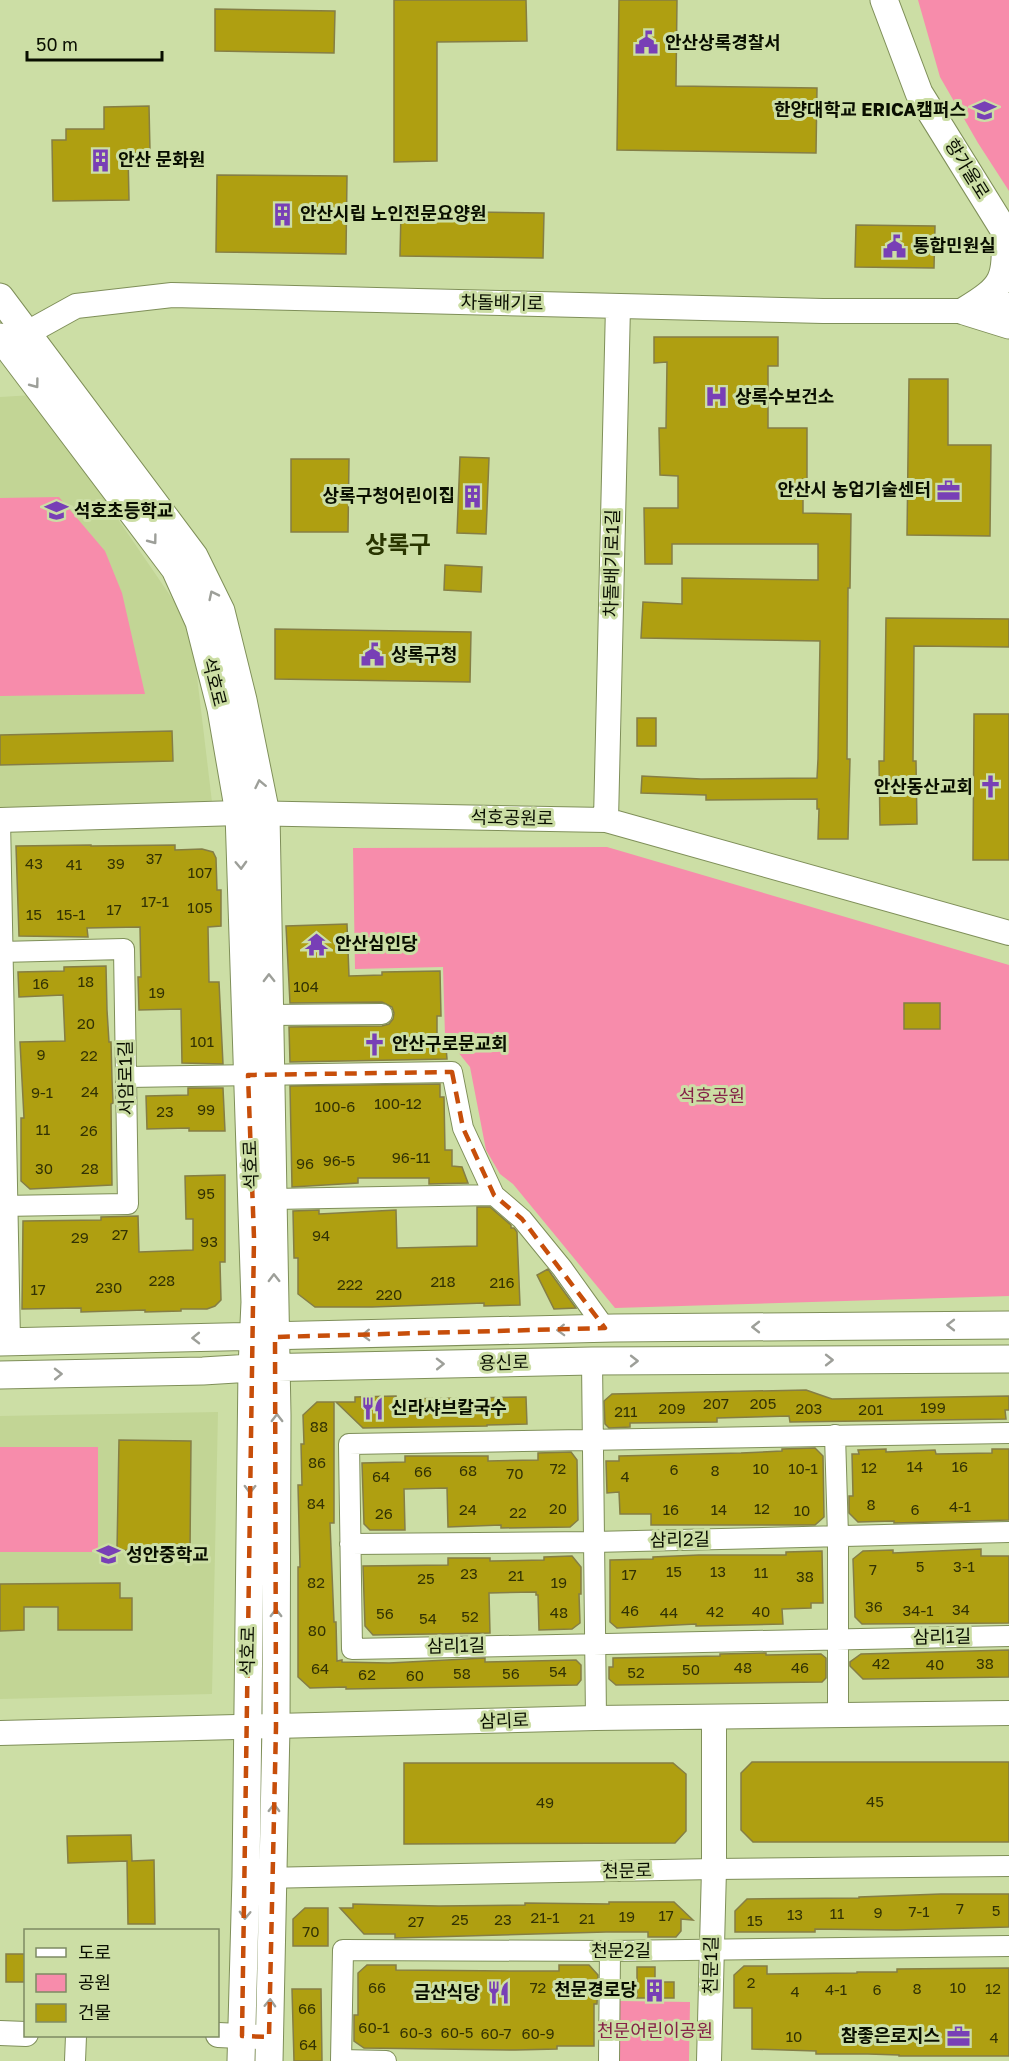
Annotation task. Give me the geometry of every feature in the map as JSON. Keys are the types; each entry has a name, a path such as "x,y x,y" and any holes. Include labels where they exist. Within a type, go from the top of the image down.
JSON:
{"main road":[{"name":"항가울로","path":"884,0 920,93 1007,235"},
{"path":"964,311 996,290 1003,276 1007,235"},
{"name":"석호로","path":"0,297 11,338 175,569 200,622 222,710 239,813 259,1074 273,1199 246,1728 246,1877 234,2044"},
{"path":"964,311 1009,325"},
{"name":"석호로","path":"11,338 194,556 221,611 243,700 266,814 269,1015 259,1074 254,1238 265,1337"},
{"name":"용신로","path":"5,1342 604,1328 1009,1324"},
{"name":"용신로","path":"0,1375 592,1361 1009,1359"},
{"name":"석호로","path":"264,1367 276,1727 269,2049"}],"street":[{"name":"차돌배기로","path":"11,338 76,306 172,295 823,311 964,311 1009,305"},
{"name":"차돌배기로1길","path":"606,820 618,306"},
{"name":"석호공원로","path":"0,820 239,813 606,820 1009,933"},
{"path":"0,820 5,1342"},
{"name":"서암로1길","path":"1,952 124,950 127,1077 128,1204 3,1206"},
{"path":"269,1015 382,1014"},
{"path":"127,1077 452,1072 463,1128 494,1194 529,1227 562,1268 604,1328"},
{"name":"석호로","path":"273,1199 494,1194"},
{"path":"592,1361 596,1718"},
{"name":"삼리1길","path":"1009,1433 349,1443 352,1649 1009,1636"},
{"path":"835,1435 838,1536 838,1716"},
{"name":"삼리2길","path":"350,1544 593,1542 1009,1532"},
{"name":"삼리로","path":"0,1733 596,1718 1009,1713"},
{"name":"천문1길","path":"709,2061 710,1950 714,1869 714,1717"},
{"name":"천문로","path":"246,1877 1009,1866"},
{"name":"천문2길","path":"386,2061 341,2061 343,1950 610,1951 1009,1946"},
{"path":"609,2061 610,1951"},
{"path":"0,2033 24,2034"},
{"path":"75,2061 76,2037"},
{"path":"234,2044 269,2049"}],"highlighted area":[{"path":"452,1072 463,1128 494,1195 522,1219 605,1328 275,1337 276,1727 269,2037 242,2036 254,1238 248,1075"}],"shaded area":[{"name":"석호초등학교","path":"33,395 191,626 212,802 0,808 0,397"},
{"name":"성안중학교","path":"218,1412 212,1694 0,1699 0,1416"}],"green space":[{"name":"한양대학교 ERICA캠퍼스","path":"918,0 1009,0 1009,191 940,77"},
{"path":"59,497 105,551 122,593 145,694 0,696 0,498"},
{"name":"석호공원","path":"607,847 1009,965 1009,1296 615,1308 513,1184 500,1174 486,1150 470,1067 445,1036 443,967 355,969 353,848"},
{"path":"0,1447 98,1447 98,1552 0,1552"},
{"name":"천문어린이공원","path":"620,2001 690,2002 689,2061 619,2061"}],"building":[{"path":"394,0 526,0 527,41 437,42 437,161 394,162"},
{"name":"안산상록경찰서","path":"619,0 677,0 676,86 817,88 816,153 617,150"},
{"path":"215,9 335,11 334,53 215,51"},
{"name":"안산 문화원","path":"149,106 150,152 128,153 129,200 53,201 52,140 66,140 66,129 104,129 104,107"},
{"name":"안산시립 노인전문요양원","path":"217,175 347,176 346,254 216,252"},
{"path":"401,211 544,213 543,258 400,256"},
{"name":"통합민원실","path":"856,225 935,226 934,268 855,267"},
{"path":"654,337 778,337 778,366 768,366 768,428 807,428 807,479 803,479 803,513 851,514 850,588 848,588 847,759 850,759 848,839 818,839 817,799 706,800 706,795 641,793 642,776 701,779 817,778 818,759 820,641 641,638 643,602 682,604 682,578 818,580 818,544 672,544 672,564 645,564 644,508 678,508 678,476 660,475 659,428 666,428 667,362 654,363"},
{"name":"안산시 농업기술센터","path":"909,379 948,379 948,445 991,445 990,536 907,535"},
{"name":"상록구청어린이집","path":"460,457 489,458 486,534 457,533"},
{"path":"291,459 349,459 348,532 291,532"},
{"path":"445,565 482,567 481,592 444,590"},
{"path":"886,618 1009,619 1009,647 914,646 913,761 916,761 917,824 880,825 879,761 884,761"},
{"name":"상록구청","path":"275,629 471,632 470,682 275,679"},
{"name":"안산동산교회","path":"974,714 1009,714 1009,860 973,860"},
{"path":"637,718 656,718 656,746 637,746"},
{"path":"172,731 173,761 0,765 0,735"},
{"path":"175,845 175,850 202,849 213,852 216,858 217,890 221,890 221,926 208,927 209,982 219,982 223,1064 182,1063 181,1009 139,1010 140,927 87,928 88,937 19,936 16,846"},
{"path":"347,924 349,976 382,975 382,972 440,971 441,1016 437,1016 437,1038 446,1047 447,1059 290,1062 289,1027 382,1026 389,1024 393,1019 392,1007 382,1002 290,1003 286,926"},
{"path":"106,966 113,1103 111,1104 112,1185 30,1189 21,1181 21,1118 24,1118 20,1042 65,1041 63,995 19,997 18,972 64,971 64,967"},
{"path":"904,1003 940,1003 940,1029 904,1029"},
{"path":"440,1084 440,1097 444,1097 445,1150 452,1150 452,1166 462,1167 468,1183 429,1184 429,1178 358,1178 358,1183 292,1187 290,1086"},
{"path":"188,1088 223,1088 225,1131 189,1131 189,1128 147,1129 146,1096 188,1095"},
{"path":"225,1175 225,1262 220,1262 221,1300 215,1306 207,1309 145,1312 145,1310 81,1312 81,1308 22,1309 23,1221 101,1220 101,1217 138,1216 139,1252 193,1250 193,1219 186,1219 185,1176"},
{"path":"477,1207 490,1207 517,1232 520,1305 484,1306 484,1303 315,1307 298,1294 298,1258 294,1258 293,1211 319,1210 319,1214 396,1210 397,1248 477,1246"},
{"path":"548,1269 576,1308 554,1309 537,1275"},
{"path":"806,1390 832,1399 1009,1396 1009,1410 1005,1410 1006,1419 790,1422 789,1416 717,1418 717,1422 630,1423 630,1427 609,1428 605,1424 604,1401 612,1394"},
{"path":"396,1396 396,1399 526,1397 527,1424 363,1428 336,1402 355,1402 355,1397"},
{"path":"317,1402 334,1402 334,1523 330,1523 337,1661 389,1663 485,1658 485,1662 576,1660 581,1665 581,1680 577,1685 310,1688 298,1677 298,1567 300,1567 298,1485 302,1485 303,1415"},
{"path":"119,1440 191,1441 190,1551 117,1550"},
{"path":"815,1448 823,1456 824,1517 815,1525 651,1525 651,1514 620,1514 619,1492 607,1493 606,1461 619,1461 619,1456 741,1453"},
{"path":"886,1449 886,1452 935,1450 936,1454 992,1453 992,1449 1009,1449 1009,1520 858,1522 849,1513 849,1496 853,1496 852,1454 859,1454 858,1450"},
{"path":"571,1452 577,1460 578,1520 570,1527 501,1528 501,1525 448,1527 447,1488 404,1489 405,1530 370,1530 364,1524 362,1463 405,1462 405,1456 488,1456 488,1461 538,1460 538,1453"},
{"path":"981,1549 981,1556 1009,1556 1009,1623 862,1624 855,1617 853,1559 863,1551 893,1550 893,1553"},
{"path":"822,1551 823,1603 811,1603 811,1608 782,1609 783,1624 696,1626 696,1624 617,1628 610,1622 610,1560 699,1555 786,1555 786,1552"},
{"path":"572,1556 581,1567 581,1594 579,1594 580,1623 572,1629 539,1630 536,1592 489,1593 490,1633 373,1635 365,1626 363,1566 448,1565 448,1558 490,1558 490,1561 544,1560 544,1557"},
{"name":"성안중학교","path":"120,1583 120,1598 132,1598 132,1630 58,1630 58,1607 24,1607 24,1630 0,1631 0,1584"},
{"path":"1009,1650 1009,1677 863,1679 850,1666 850,1662 861,1654"},
{"path":"766,1653 766,1655 821,1654 826,1658 826,1678 822,1682 616,1685 609,1679 609,1667 613,1667 613,1658"},
{"path":"752,1762 1009,1762 1009,1842 753,1842 741,1830 741,1773"},
{"path":"404,1763 673,1763 686,1774 686,1831 675,1843 404,1844"},
{"path":"131,1835 132,1861 154,1860 155,1924 128,1924 127,1861 68,1863 67,1836"},
{"path":"941,1894 1009,1894 1009,1927 735,1932 735,1911 747,1899 859,1898"},
{"path":"609,1902 674,1902 693,1920 681,1919 681,1931 676,1937 648,1937 648,1932 606,1932 395,1938 395,1934 364,1934 340,1908 353,1908 353,1904 439,1906 525,1905 525,1903 609,1904"},
{"path":"305,1908 328,1908 328,1946 293,1946 293,1919"},
{"path":"6,1954 24,1954 24,1982 6,1982"},
{"path":"367,1965 396,1965 396,1970 559,1971 559,1965 589,1965 598,1975 597,2004 594,2004 594,2046 557,2046 557,2049 515,2050 364,2048 354,2041 354,2015 358,2015 358,1973"},
{"path":"744,1966 767,1966 767,1974 1009,1968 1009,2056 816,2054 816,2051 752,2049 752,2008 734,2008 734,1975"},
{"name":"천문경로당","path":"637,1967 655,1967 655,1982 674,1982 674,1998 637,1998"},
{"path":"292,1989 321,1989 322,2061 294,2061"}],"place":[{"name":"안산상록경찰서","path":"647,43"},
{"name":"한양대학교 ERICA캠퍼스","path":"984,110"},
{"name":"안산 문화원","path":"100,160"},
{"name":"안산시립 노인전문요양원","path":"282,214"},
{"name":"통합민원실","path":"895,246"},
{"name":"상록수보건소","path":"717,397"},
{"name":"안산시 농업기술센터","path":"949,490"},
{"name":"상록구청어린이집","path":"473,496"},
{"name":"석호초등학교","path":"56,511"},
{"name":"상록구청","path":"373,655"},
{"name":"안산동산교회","path":"991,787"},
{"name":"안산심인당","path":"317,944"},
{"name":"안산구로문교회","path":"374,1044"},
{"name":"신라샤브칼국수","path":"373,1408"},
{"name":"성안중학교","path":"108,1555"},
{"name":"천문경로당","path":"655,1990"},
{"name":"금산식당","path":"498,1993"},
{"name":"참좋은로지스","path":"958,2036"}],"district":[{"name":"상록구","path":"398,545"}]}
